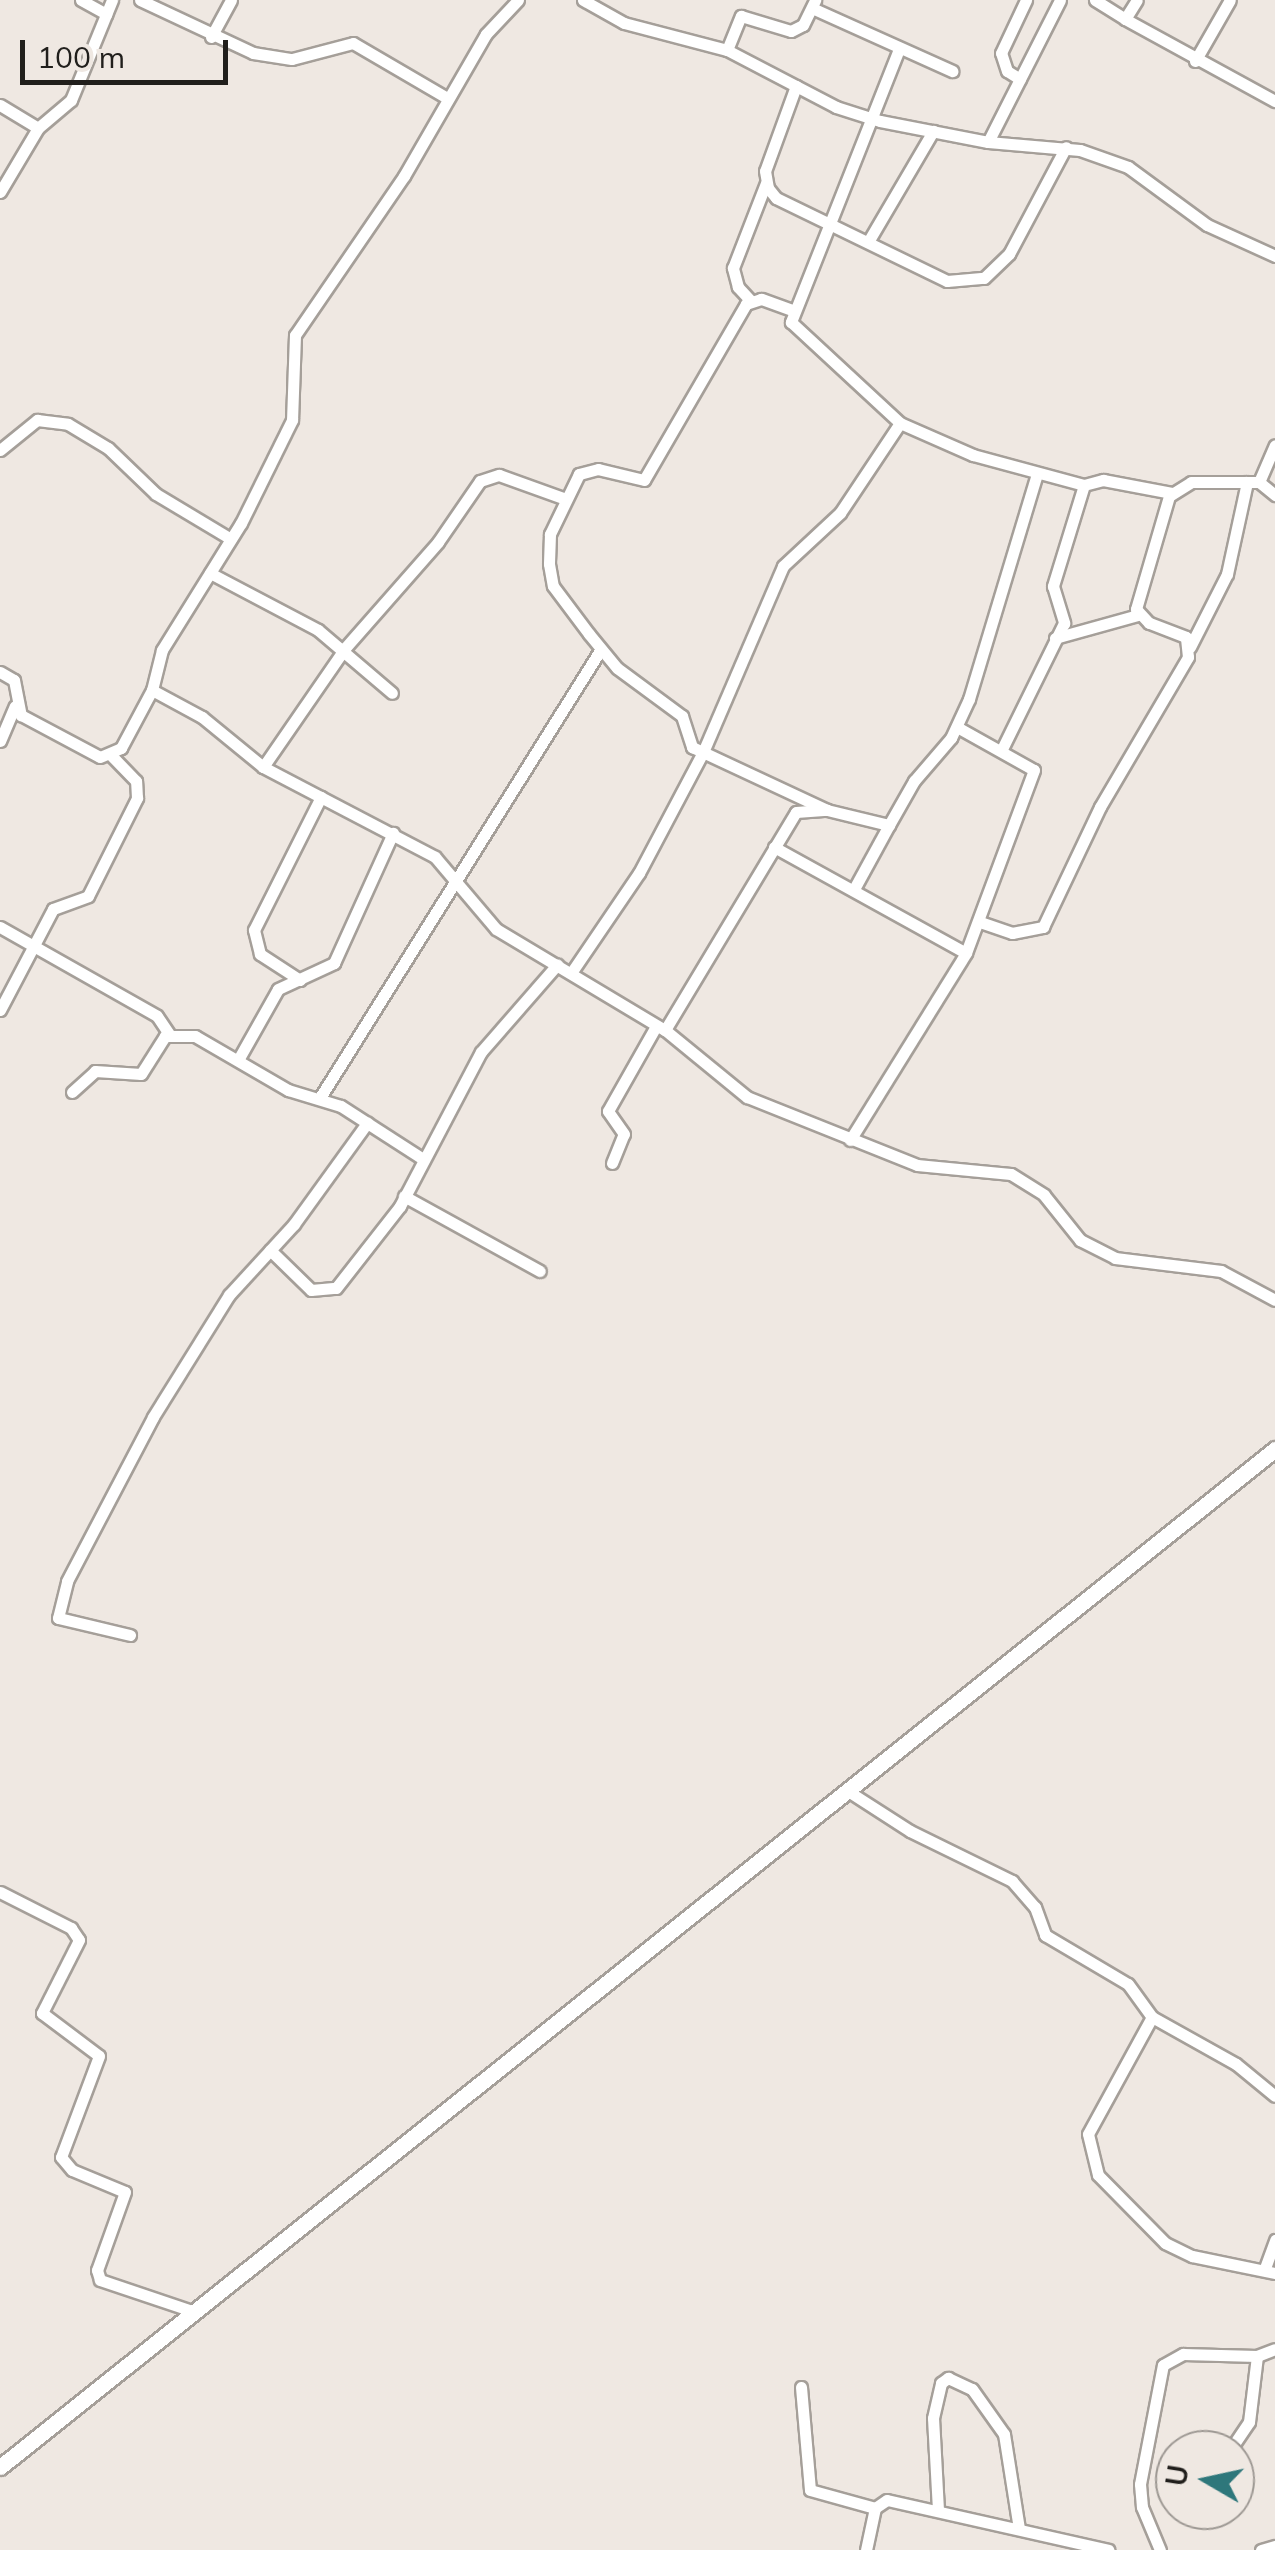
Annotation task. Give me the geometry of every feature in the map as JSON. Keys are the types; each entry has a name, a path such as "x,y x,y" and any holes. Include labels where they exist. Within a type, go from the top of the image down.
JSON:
{"main road":[{"path":"0,2467 852,1793 1275,1449"}],"street":[{"path":"81,0 106,14"},
{"path":"0,192 38,128 72,100 112,0"},
{"path":"140,0 166,6 212,37 292,59 353,43 447,98"},
{"path":"212,37 231,0"},
{"path":"112,756 152,690 162,650 231,539 292,420 296,334 385,206 486,34 517,0"},
{"path":"1020,79 1008,71 1001,53 1026,0"},
{"path":"988,142 1060,0"},
{"path":"1094,0 1194,61 1275,101"},
{"path":"1124,19 1137,0"},
{"path":"1194,61 1230,0"},
{"path":"590,2 624,24 727,50 796,86 873,118 988,142 1066,147 1128,167 1207,225 1275,256"},
{"path":"727,50 742,16 791,32 814,4 898,49 952,71"},
{"path":"898,49 792,310 796,328 900,423 1037,474 1084,485 1103,480 1172,493 1191,482 1253,482 1275,495"},
{"path":"796,86 764,171 766,184 776,198 948,281 984,278 1026,229 1066,147"},
{"path":"0,105 38,128"},
{"path":"868,242 932,131"},
{"path":"766,184 733,268 738,288 750,300 792,310"},
{"path":"750,300 648,477 635,482 589,470 563,498 550,534 553,586 602,649 678,712 688,743 826,810 890,824"},
{"path":"0,450 37,420 68,424 108,448 156,494 231,539"},
{"path":"571,973 640,873 703,752 783,566 840,513 900,423"},
{"path":"980,922 1020,934 1043,927 1100,807 1228,574 1253,482 1275,445"},
{"path":"854,889 890,824 957,727 1037,474"},
{"path":"263,767 344,648 438,542 480,482 500,475 563,498"},
{"path":"1002,749 1065,616 1053,586 1084,485"},
{"path":"1138,615 1136,599 1172,493"},
{"path":"210,573 344,648 392,693"},
{"path":"1055,638 1138,615 1186,636 1190,647"},
{"path":"321,1096 602,649"},
{"path":"0,672 14,680 15,706 0,741"},
{"path":"152,690 202,717 263,767 435,857 496,928 661,1028 733,1089 917,1166 1012,1174 1044,1195 1080,1240 1115,1258 1221,1272 1275,1300"},
{"path":"15,706 55,737 100,757 112,756"},
{"path":"850,1140 966,953 1033,776 1030,764 957,727"},
{"path":"0,1010 53,909 88,896 137,798 136,781 112,756"},
{"path":"300,980 260,954 254,930 321,797"},
{"path":"612,1163 624,1134 608,1112 796,812 826,810"},
{"path":"238,1060 278,989 334,963 393,833"},
{"path":"774,847 966,953"},
{"path":"0,927 157,1016 170,1035"},
{"path":"270,1250 311,1290 328,1292 404,1196 481,1052 557,965"},
{"path":"72,1092 94,1070 142,1074 160,1038 170,1035 208,1039 288,1090 321,1096 423,1159"},
{"path":"130,1635 62,1620 62,1595 153,1418 229,1295 270,1250 367,1123"},
{"path":"404,1196 540,1271"},
{"path":"852,1793 910,1831 1012,1881 1036,1907 1045,1935 1134,1989 1152,2016 1236,2064 1275,2096"},
{"path":"0,1892 71,1928 79,1940 42,2012 99,2056 62,2157 72,2170 125,2192 97,2270 100,2280 195,2312"},
{"path":"1152,2016 1088,2134 1098,2175 1165,2243 1192,2256 1270,2270 1275,2240"},
{"path":"1160,2550 1142,2508 1140,2484 1163,2365 1202,2351 1258,2356 1275,2349"},
{"path":"1243,2430 1248,2422 1258,2356"},
{"path":"938,2510 933,2418 941,2383 948,2378 972,2388 1004,2434 1020,2528"},
{"path":"801,2387 810,2490 876,2508"},
{"path":"866,2550 876,2508 887,2500 1108,2550"},
{"path":"1261,2550 1275,2546"}]}
